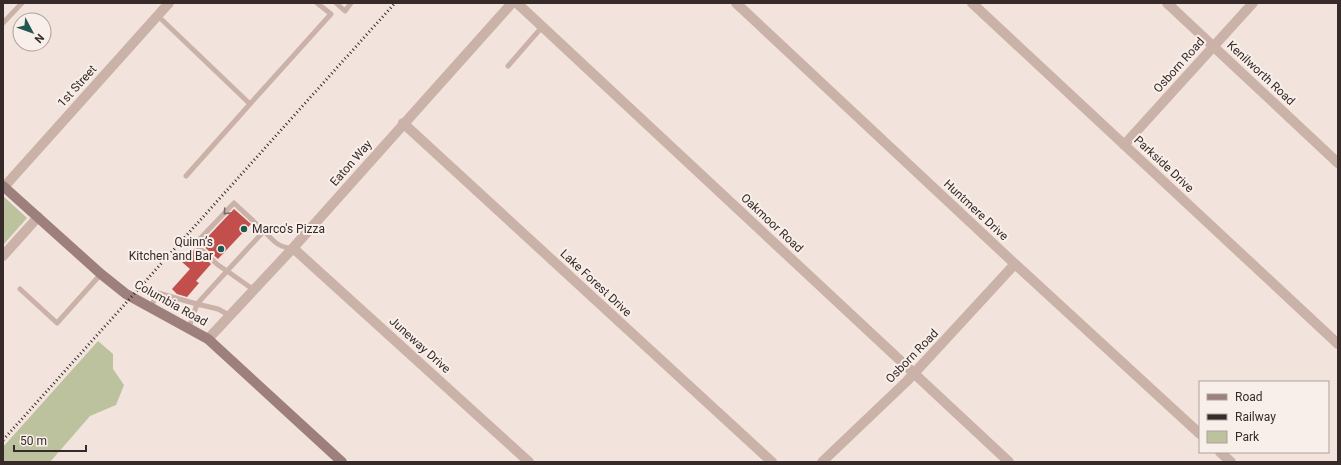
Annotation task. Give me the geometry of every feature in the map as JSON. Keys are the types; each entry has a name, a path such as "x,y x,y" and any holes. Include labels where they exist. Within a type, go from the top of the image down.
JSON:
{"main road":[{"name":"Columbia Road","path":"4,186 101,274 126,294 208,339 342,462"}],"street":[{"name":"Eaton Way","path":"208,339 293,248 403,123 512,3"},
{"name":"Oakmoor Road","path":"517,3 1009,462"},
{"name":"Huntmere Drive","path":"736,3 1015,264 1199,433"},
{"name":"Parkside Drive","path":"972,3 1338,344"},
{"name":"Kenilworth Road","path":"1167,3 1338,163"},
{"name":"Osborn Road","path":"1124,145 1253,3"},
{"name":"1st Street","path":"4,186 158,16 165,4"},
{"name":"Lake Forest Drive","path":"403,123 772,462"},
{"path":"3,256 38,217"},
{"name":"Juneway Drive","path":"293,248 530,462"},
{"name":"Osborn Road","path":"822,462 914,373 1015,264"},
{"path":"1221,453 1231,462"}],"lane":[{"path":"3,23 22,3"},
{"path":"186,176 331,14 317,3"},
{"path":"336,3 345,11 351,3"},
{"path":"158,16 250,104"},
{"path":"508,66 542,27"},
{"path":"255,290 218,265 195,244 234,203 279,246 284,248 293,248"},
{"path":"189,328 197,304 264,231"},
{"path":"20,289 57,323 101,274"},
{"path":"150,308 158,293 218,309 231,316"}],"green space":[{"path":"3,196 27,218 3,245"},
{"path":"98,341 113,354 113,369 124,385 116,405 90,416 50,462 3,462 3,447"}],"building":[{"path":"234,209 251,224 218,259 201,244"},
{"path":"195,249 211,264 196,281 199,283 187,297 177,294 172,289 190,269 182,262"}],"railway":[{"path":"3,440 395,3"}],"place":[{"name":"Marco's Pizza","path":"244,229"},
{"name":"Quinn’s Kitchen and Bar","path":"221,249"}]}
